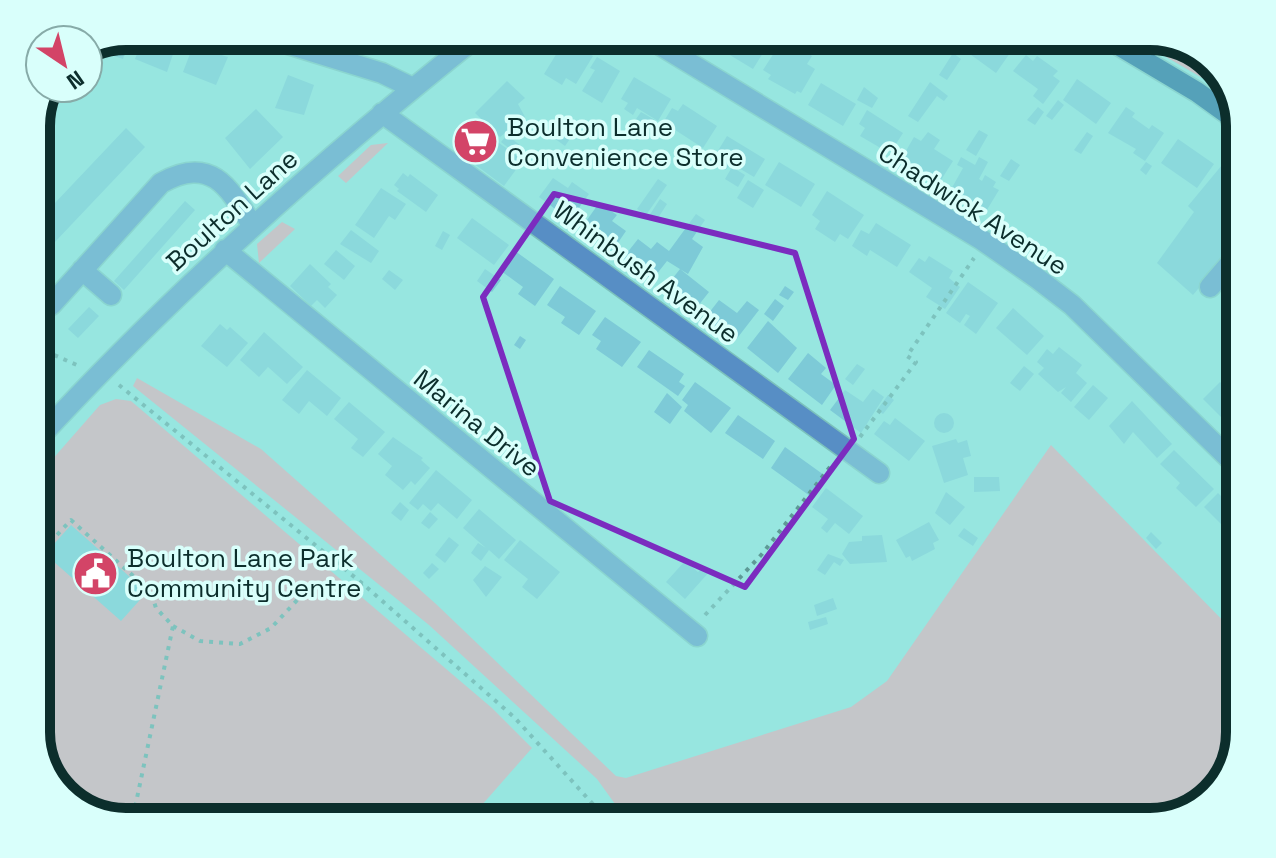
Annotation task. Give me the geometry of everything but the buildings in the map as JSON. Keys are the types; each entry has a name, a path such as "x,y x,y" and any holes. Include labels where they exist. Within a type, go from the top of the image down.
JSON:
{"main road":[{"path":"1126,50 1225,112"}],"street":[{"path":"307,50 382,73 413,88"},
{"name":"Boulton Lane","path":"50,424 93,370 252,225 460,50"},
{"name":"Chadwick Avenue","path":"668,50 985,242 1072,305 1226,455"},
{"name":"Whinbush Avenue","path":"382,113 879,473"},
{"path":"51,305 161,183 179,175 196,173 219,179 229,188 252,225"},
{"name":"Marina Drive","path":"225,250 694,634"},
{"path":"1210,287 1226,268"},
{"path":"82,270 111,295"}],"path":[{"path":"694,634 916,362 907,356 985,242"},
{"path":"50,353 93,370 363,584 515,718 596,808"},
{"path":"50,542 71,520 151,592 156,608 173,626 200,641 240,644 271,628 302,595 363,584"},
{"path":"135,808 173,626"}],"highlighted area":[{"path":"554,194 795,253 854,439 745,587 550,501 483,297"}],"shaded area":[{"path":"1155,50 1184,58 1200,69 1213,84"},
{"path":"388,143 346,183 338,176 371,145"},
{"path":"282,222 295,229 259,263 257,244"},
{"path":"137,378 261,449 436,604 616,776 626,778 851,707 887,681 1051,445 1226,624 1226,732 1222,757 1207,782 1188,798 1150,808 618,808 597,779 429,625 133,386"},
{"path":"116,399 131,401 492,708 532,748 479,808 126,808 101,804 72,786 54,757 50,737 50,462 100,405"}],"place":[{"name":"Boulton Lane Convenience Store","path":"476,142"},
{"name":"Boulton Lane Park Community Centre","path":"96,573"}]}
